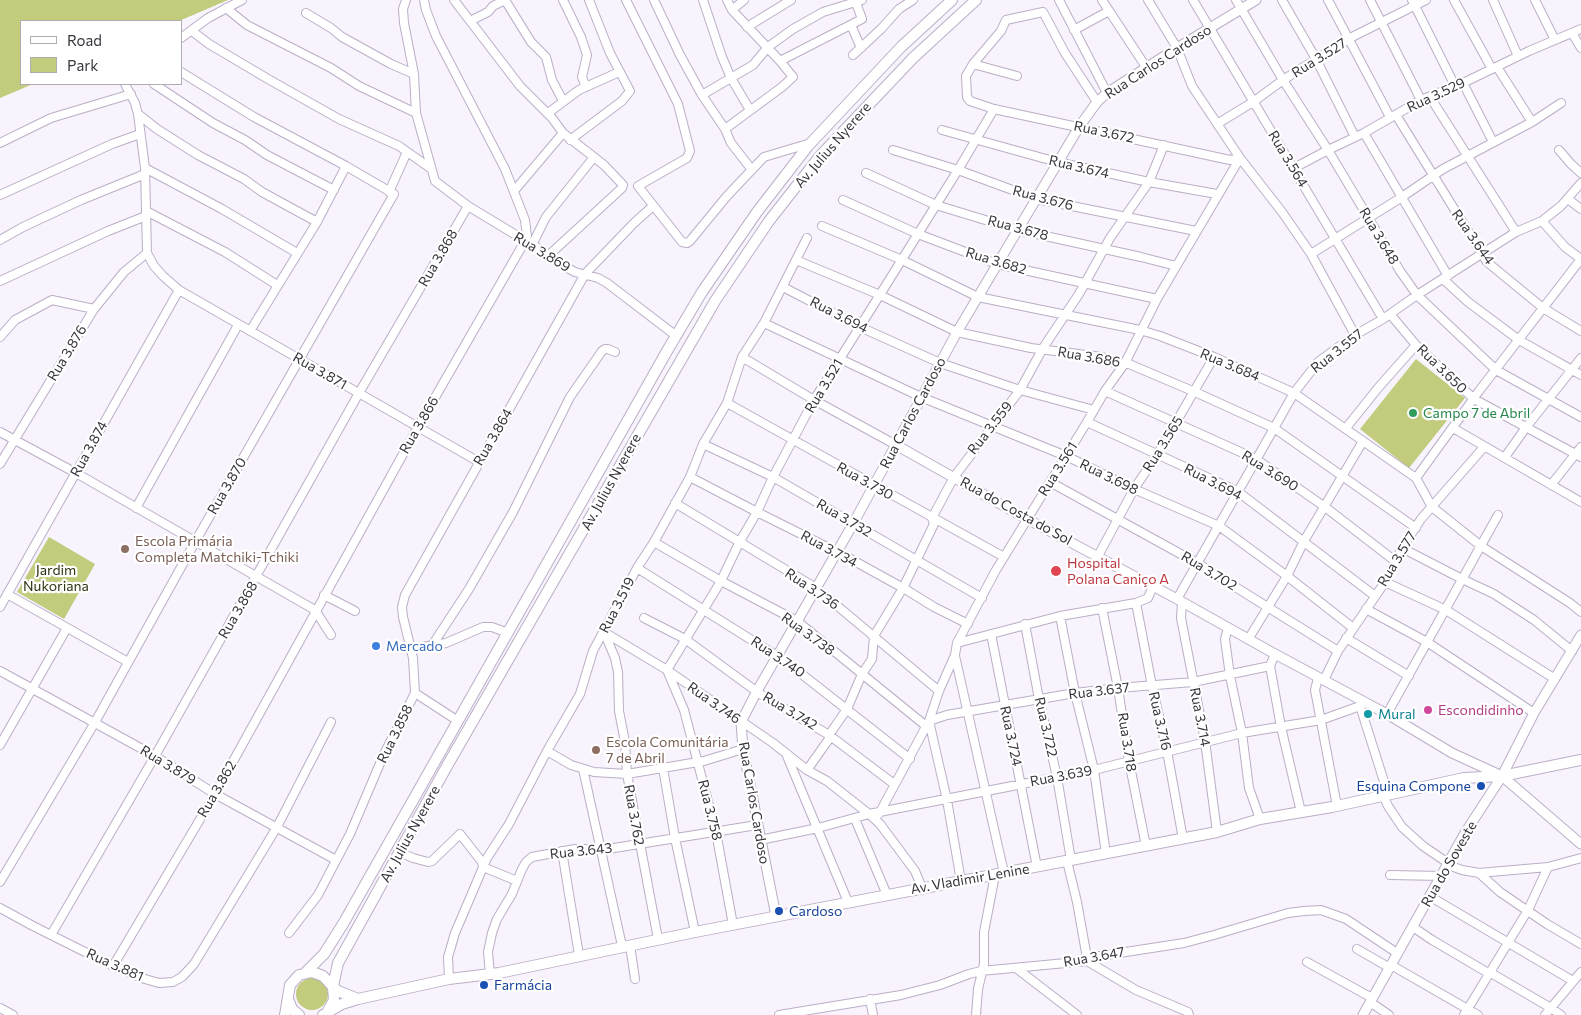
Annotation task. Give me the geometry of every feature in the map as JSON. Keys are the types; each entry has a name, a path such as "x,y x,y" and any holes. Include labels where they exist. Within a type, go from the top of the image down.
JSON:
{"main road":[{"name":"Av. Julius Nyerere","path":"286,1015 290,985 324,954 341,928 675,335 702,292 757,212 813,142 901,47 952,0"},
{"name":"Av. Julius Nyerere","path":"326,1013 334,1000 333,986 338,963 399,852 693,336 715,301 770,221 820,156 914,58 976,0"},
{"path":"517,618 529,625"},
{"name":"Av. Vladimir Lenine","path":"326,1013 342,1004 358,999 449,979 490,974 776,916 1183,839 1217,832 1260,819 1337,806 1464,778 1502,776 1581,760"},
{"path":"306,972 318,973 338,991 358,999"},
{"path":"288,998 292,1009 299,1015"}],"street":[{"path":"182,37 208,18 242,0"},
{"path":"406,0 403,8 404,23 414,74 416,114 430,168"},
{"path":"424,0 436,36 505,169 525,220 529,243"},
{"path":"454,0 520,86 548,113 570,140 594,157 623,186 549,255"},
{"path":"470,21 490,11 493,6 505,0 532,42 546,57 552,80 563,101"},
{"path":"563,0 581,37 587,55 582,77 586,87"},
{"path":"570,140 630,93 610,53 589,0"},
{"path":"626,0 678,104 690,151 687,158 638,184 638,188 682,242 687,243 764,157 813,142"},
{"path":"654,0 680,55 702,95 725,129 731,143 752,170"},
{"path":"703,0 722,57 731,78 750,110"},
{"path":"725,129 792,78 793,75 732,10 727,0"},
{"path":"732,10 744,0"},
{"path":"748,28 791,0"},
{"path":"853,55 899,9 913,0"},
{"path":"1058,0 1107,92"},
{"path":"1102,0 1146,67"},
{"path":"1148,0 1176,48 1192,86 1240,158 1311,254 1355,335"},
{"name":"Rua 3.564","path":"1193,0 1383,319"},
{"name":"Rua 3.648","path":"1236,0 1400,271 1417,294 1496,370 1581,417"},
{"name":"Rua Carlos Cardoso","path":"776,916 743,749 741,722 757,691 853,524 957,332 1037,200 1057,162 1097,102 1107,92 1256,0"},
{"path":"1282,0 1316,59 1355,137"},
{"name":"Rua 3.644","path":"1328,0 1393,116 1487,262 1543,308 1581,331"},
{"path":"1370,0 1421,100"},
{"name":"Rua 3.527","path":"1217,124 1350,38 1381,24 1413,3 1426,0"},
{"path":"1454,0 1494,68 1532,122"},
{"path":"1493,0 1518,56"},
{"path":"1535,0 1554,40"},
{"path":"702,95 753,65 768,47 793,29 823,12 858,1 862,18 780,61"},
{"path":"1413,3 1494,142"},
{"path":"226,8 247,25 331,68 359,86 416,114"},
{"path":"1074,30 1109,11"},
{"path":"1017,76 973,64 1001,31 1006,20 1042,12 1065,53 1097,102"},
{"path":"306,13 332,28 342,38 414,74"},
{"path":"852,24 860,48"},
{"name":"Rua 3.529","path":"1294,168 1364,133 1421,100 1581,29"},
{"path":"192,30 210,44 270,80 339,119 399,146 430,168"},
{"path":"1572,33 1581,48"},
{"name":"Rua 3.672","path":"973,64 966,76 966,97 970,101 994,108 1230,160 1240,158"},
{"path":"548,113 586,87 619,72"},
{"path":"182,73 254,117 392,193"},
{"path":"126,85 138,114 145,171 147,253"},
{"path":"156,85 266,155 334,190"},
{"path":"0,143 51,118 131,94"},
{"path":"1430,96 1516,232"},
{"path":"1311,254 1433,176 1532,122 1561,103"},
{"name":"Rua 3.521","path":"667,670 721,581 739,543 757,512 772,477 814,400 958,170 994,108"},
{"path":"138,114 157,129 198,155 244,179 262,192 317,222"},
{"name":"Rua 3.674","path":"942,130 1057,162 1149,182 1217,194"},
{"path":"514,191 563,133"},
{"path":"1364,133 1402,197 1446,278 1468,302 1519,340 1581,376"},
{"path":"0,195 106,147 140,134"},
{"name":"Rua 3.559","path":"807,770 847,709 862,674 872,658 874,636 903,588 934,524 932,518 954,477 1020,390 1043,348 1066,315 1104,248 1149,182 1164,145"},
{"name":"Rua 3.676","path":"893,150 958,170 1037,200 1196,231"},
{"path":"1560,150 1570,164 1581,173"},
{"name":"Rua 3.870","path":"0,882 94,724 392,193 407,152"},
{"name":"Rua 3.866","path":"315,610 418,427 529,243 546,217 594,157"},
{"name":"Rua 3.561","path":"879,814 928,723 939,691 955,655 957,643 1004,557 1105,391 1125,363 1157,299 1217,194 1240,158"},
{"path":"250,331 317,222 346,166"},
{"name":"Rua 3.869","path":"430,168 435,181 468,206 568,268 598,278 612,286 675,335"},
{"path":"0,240 23,227 145,171"},
{"path":"145,171 222,209 297,253"},
{"name":"Rua 3.678","path":"866,173 936,205 1018,230 1104,248 1176,266"},
{"name":"Rua 3.557","path":"1179,600 1237,491 1294,393 1318,362 1417,294 1446,278 1516,232 1542,221 1568,199 1581,183"},
{"path":"1568,199 1581,208"},
{"name":"Rua 3.682","path":"843,200 918,234 997,264 1157,299"},
{"name":"Rua 3.868","path":"51,935 257,576 358,393 468,206"},
{"name":"Rua 3.864","path":"403,600 585,274 653,206"},
{"path":"0,282 146,214 225,252 277,286"},
{"path":"1416,478 1581,259 1565,246 1542,221"},
{"name":"Rua 3.684","path":"822,226 902,260 978,297 1140,330 1160,336 1214,357 1294,393 1416,478 1432,506 1482,546 1570,602 1581,612"},
{"name":"Rua 3.519","path":"449,979 448,957 455,933 488,854 508,824 546,751 580,694 592,651 690,476 703,444 727,403 742,357 764,323 807,238"},
{"name":"Rua 3.871","path":"147,253 154,266 178,290 479,462"},
{"name":"Rua 3.876","path":"0,464 94,308 124,272 147,253"},
{"name":"Rua 3.686","path":"796,260 880,295 957,332 1031,348 1043,348 1102,357 1114,363 1125,363 1195,392 1274,428 1416,528"},
{"name":"Rua 3.694","path":"783,287 860,327 940,363 1020,390 1094,410"},
{"name":"Rua 3.874","path":"0,607 178,290"},
{"path":"0,337 15,320 52,300 94,308"},
{"name":"Rua 3.650","path":"1390,314 1416,345 1474,399 1579,452"},
{"name":"Rua 3.698","path":"764,323 921,397 1066,456 1134,490 1219,526 1353,628"},
{"path":"136,508 238,324"},
{"path":"1346,428 1416,345"},
{"path":"433,644 469,588 513,512 570,397 602,351 608,349 615,352"},
{"name":"Rua do Costa do Sol","path":"742,357 814,400 1027,519 1249,638 1361,704 1387,714 1452,753 1502,776 1581,844"},
{"name":"Rua 3.565","path":"1098,556 1117,519 1195,392 1214,357"},
{"path":"1505,457 1581,358"},
{"name":"Rua 3.690","path":"1105,391 1256,459 1325,507 1395,561"},
{"name":"Rua 3.730","path":"727,403 1004,557"},
{"name":"Rua 3.694","path":"1087,422 1237,491 1375,596"},
{"path":"1452,428 1581,502"},
{"path":"0,432 76,473 315,610 331,636"},
{"path":"1249,638 1287,576 1304,541 1363,440"},
{"name":"Rua 3.732","path":"703,444 772,477 982,598"},
{"name":"Rua 3.577","path":"1321,679 1346,638 1385,582 1402,548 1421,519 1484,447"},
{"path":"1551,485 1579,452"},
{"name":"Rua 3.734","path":"690,476 836,552 968,624"},
{"name":"Rua 3.702","path":"1050,482 1197,563 1338,651"},
{"name":"Rua 3.736","path":"675,503 816,588 939,691"},
{"path":"1387,714 1498,515"},
{"name":"Rua 3.738","path":"654,542 797,622 928,723"},
{"path":"1402,548 1494,594 1534,620 1572,651"},
{"name":"Rua 3.740","path":"637,568 777,655 910,759"},
{"path":"1385,582 1446,610 1556,679"},
{"path":"957,643 1060,616 1136,603 1148,598 1153,586"},
{"path":"7,594 128,662"},
{"path":"324,595 355,612"},
{"name":"Rua 3.858","path":"289,933 314,901 336,860 354,825 384,754 415,693 411,649 403,617 403,600"},
{"name":"Rua 3.714","path":"1179,600 1205,741 1217,832"},
{"name":"Rua 3.716","path":"1136,603 1183,839"},
{"name":"Rua 3.718","path":"1102,608 1146,846"},
{"path":"1366,609 1427,642 1534,713"},
{"name":"Rua 3.862","path":"112,966 215,794 315,610"},
{"path":"1060,616 1075,693 1094,770 1106,854"},
{"name":"Rua 3.742","path":"644,618 685,639 757,691 829,735 894,784"},
{"name":"Rua 3.722","path":"1025,624 1039,699 1057,777 1069,861 1087,959"},
{"path":"411,649 446,643 483,627 492,627 508,633"},
{"path":"0,745 67,628"},
{"path":"1228,628 1225,639 1230,676 1242,733 1250,788 1260,819"},
{"name":"Rua 3.746","path":"604,632 667,670 773,743 807,770 825,779 869,814 880,824 915,871 922,888"},
{"name":"Rua 3.762","path":"604,632 615,658 618,672 627,774 658,939"},
{"name":"Rua 3.724","path":"991,634 1037,867"},
{"name":"Rua do Soveste","path":"1363,1015 1465,834 1502,776 1534,713 1581,635"},
{"path":"1346,638 1409,676"},
{"path":"1275,654 1270,666 1281,727 1301,812"},
{"path":"955,655 985,792 1000,874 984,932 984,964 981,971 976,1015"},
{"name":"Rua 3.637","path":"928,723 968,712 1075,693 1193,682 1230,676 1270,666"},
{"name":"Rua 3.758","path":"667,670 684,710 698,762 716,832 733,925"},
{"name":"Rua 3.879","path":"0,671 155,756 215,794 336,860"},
{"path":"1321,679 1315,690 1337,806"},
{"path":"415,693 458,721"},
{"path":"1361,704 1388,806 1402,827 1448,864 1462,870 1479,872 1548,868 1581,858"},
{"name":"Rua 3.639","path":"760,840 818,828 869,814 879,814 1094,770 1242,733 1321,720 1361,704"},
{"name":"Rua 3.881","path":"0,908 112,966 159,983 173,982 194,964 277,827 331,722"},
{"path":"928,723 947,800 961,880"},
{"path":"546,751 571,765 583,769 594,772 627,774 698,762 743,749"},
{"path":"786,754 848,902"},
{"path":"663,768 694,932"},
{"path":"583,769 601,850 635,979"},
{"path":"855,819 887,895"},
{"name":"Rua 3.643","path":"490,974 488,952 497,919 512,894 526,862 532,858 575,849 601,850 757,825"},
{"path":"399,852 413,858 428,862 432,861 460,834 482,862 483,867 517,882"},
{"path":"562,851 580,955"},
{"path":"1466,1012 1528,910 1548,868"},
{"path":"1479,872 1500,892 1547,924 1581,944"},
{"path":"1390,875 1442,876"},
{"path":"1431,896 1574,981"},
{"name":"Rua 3.647","path":"780,1015 901,995 933,987 981,971 1087,959 1184,943 1304,911 1320,910 1346,919 1397,952"},
{"path":"1414,927 1432,940 1561,1015"},
{"path":"1357,949 1391,966 1466,1012 1478,1015"},
{"path":"1087,959 1136,990 1188,1012 1189,1015"},
{"path":"1306,962 1371,1000 1389,1015"},
{"path":"1016,968 1078,1015"},
{"path":"1545,1015 1581,972"},
{"path":"870,999 873,1015"},
{"path":"0,1008 13,1015"}],"green space":[{"path":"0,0 228,0 181,20 20,20 20,85 31,85 0,98"},
{"name":"Campo 7 de Abril","path":"1416,359 1465,398 1409,468 1360,429"},
{"name":"Jardim Nukoriana","path":"49,537 95,564 64,619 17,592"},
{"path":"312,978 318,979 323,983 327,988 327,1000 323,1005 318,1009 312,1010 306,1009 301,1005 297,1000 296,994 297,988 301,983 306,979"}],"place":[{"name":"Campo 7 de Abril","path":"1413,413"},
{"name":"Escola Primária Completa Matchiki-Tchiki","path":"125,549"},
{"name":"Hospital Polana Caniço A","path":"1056,571"},
{"name":"Mercado","path":"376,646"},
{"name":"Escondidinho","path":"1428,710"},
{"name":"Mural","path":"1368,714"},
{"name":"Escola Comunitária 7 de Abril","path":"596,750"},
{"name":"Esquina Compone","path":"1481,786"},
{"name":"Cardoso","path":"779,911"},
{"name":"Farmácia","path":"484,985"}]}
